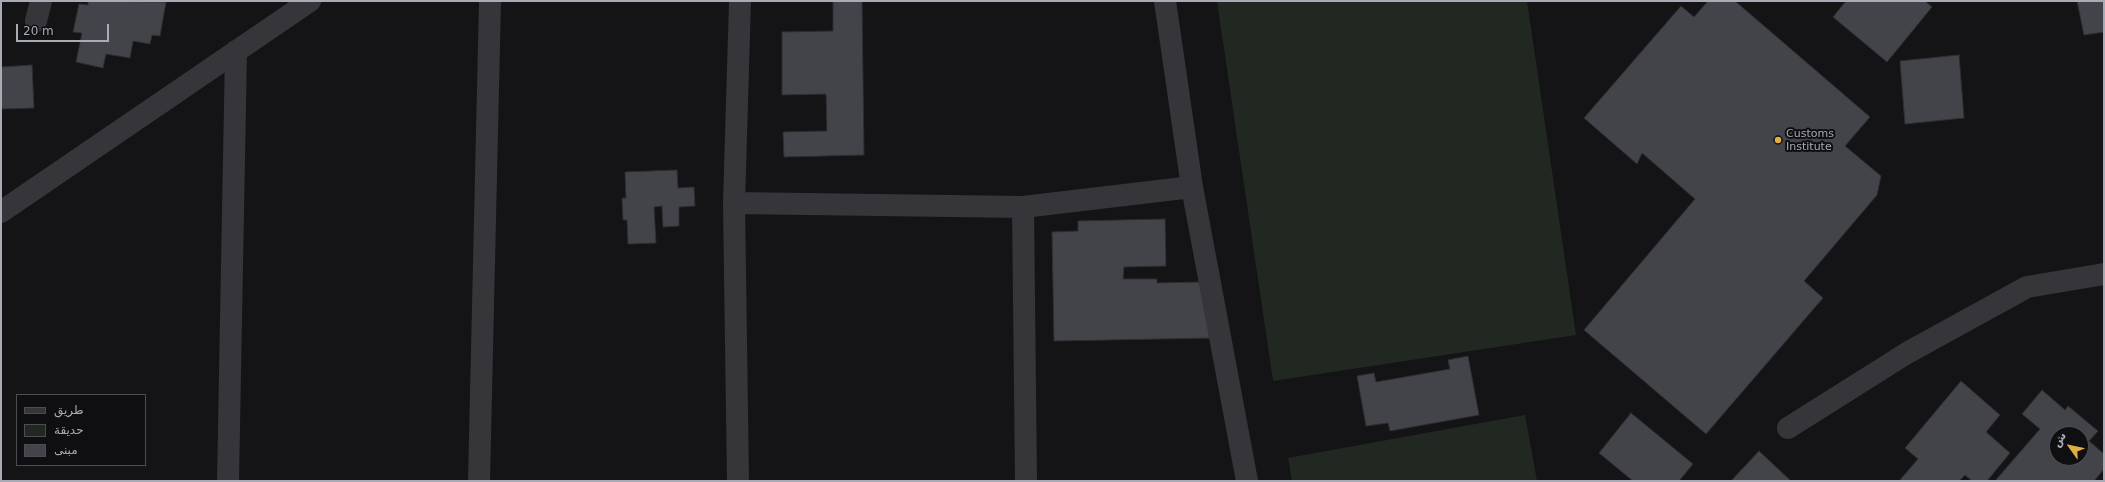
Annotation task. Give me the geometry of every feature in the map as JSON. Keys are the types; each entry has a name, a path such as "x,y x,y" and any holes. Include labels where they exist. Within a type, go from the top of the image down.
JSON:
{"street":[{"path":"1,212 310,1"},
{"path":"479,481 490,1"},
{"path":"738,481 734,203 740,1"},
{"path":"1165,1 1192,187 1247,481"},
{"path":"228,481 236,51"},
{"path":"734,203 1023,207 1192,187"},
{"path":"1023,207 1026,481"},
{"path":"1788,428 1907,353 2027,288 2104,274"}],"green space":[{"path":"1217,1 1527,1 1576,335 1273,381"},
{"path":"1525,415 1537,481 1292,481 1288,458"}],"building":[{"path":"88,1 166,2 160,36 152,35 150,44 133,41 130,58 106,54 103,68 76,62 82,33 73,32 79,4 88,5"},
{"path":"833,1 862,1 864,155 784,157 783,132 827,131 826,94 782,95 782,32 833,31"},
{"path":"1708,1 1735,1 1870,117 1845,146 1881,176 1877,195 1804,281 1823,298 1706,434 1584,330 1695,199 1642,153 1637,164 1584,118 1681,6 1694,17"},
{"path":"1846,1 1925,1 1932,7 1887,62 1833,17"},
{"path":"2077,1 2104,1 2104,32 2084,35"},
{"path":"1959,55 1964,118 1905,124 1900,61"},
{"path":"32,65 34,108 1,109 1,67"},
{"path":"677,170 678,188 694,187 695,206 679,207 679,226 663,227 662,206 654,207 656,243 628,244 627,220 623,220 622,198 626,198 625,172"},
{"path":"1165,219 1166,266 1124,267 1123,279 1157,279 1157,283 1200,282 1211,338 1054,341 1052,232 1078,231 1078,221"},
{"path":"1468,356 1479,415 1390,431 1388,423 1366,426 1357,376 1374,373 1376,382 1450,369 1448,360"},
{"path":"1961,381 2000,415 1986,432 2010,453 1987,481 1972,481 1965,475 1959,481 1899,481 1918,459 1905,448"},
{"path":"2042,390 2065,410 2068,406 2098,431 2089,441 2104,454 2104,469 2094,481 1995,481 2040,429 2022,414"},
{"path":"1631,413 1693,464 1679,481 1633,481 1599,453"},
{"path":"1759,451 1791,481 1731,481"}],"place":[{"name":"Customs Institute","path":"1778,140"}]}
